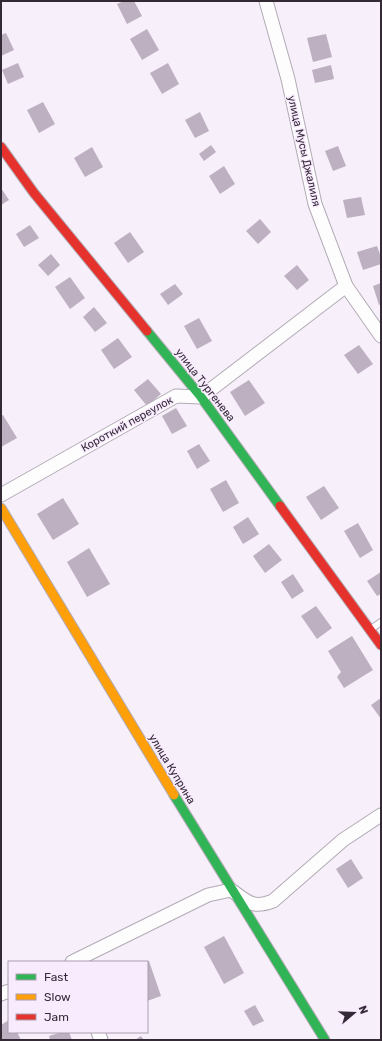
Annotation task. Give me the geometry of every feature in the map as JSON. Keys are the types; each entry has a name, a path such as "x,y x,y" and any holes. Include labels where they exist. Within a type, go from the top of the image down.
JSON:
{"street":[{"name":"улица Мусы Джалиля","path":"266,1 288,79 315,204 346,286 381,336"},
{"name":"улица Тургенева","path":"1,147 34,193 201,397 381,645"},
{"path":"201,397 346,286"},
{"name":"Короткий переулок","path":"1,494 176,396 201,397"},
{"name":"улица Куприна","path":"1,508 231,890 325,1040"},
{"path":"76,961 208,895 231,890 253,905 262,905 273,901 343,840 381,815"}],"lane":[{"path":"370,630 381,622"}],"building":[{"path":"124,1 134,1 142,16 127,24 117,4"},
{"path":"147,29 159,50 142,60 130,39"},
{"path":"6,33 14,50 1,56 1,35"},
{"path":"326,34 332,57 313,62 307,38"},
{"path":"18,63 24,77 8,84 2,70"},
{"path":"168,63 179,84 162,94 150,73"},
{"path":"331,65 334,79 315,83 312,70"},
{"path":"43,102 55,124 39,133 27,110"},
{"path":"200,112 209,131 195,138 185,120"},
{"path":"211,145 216,152 204,161 199,154"},
{"path":"338,146 346,166 333,171 325,151"},
{"path":"92,147 103,167 85,177 74,158"},
{"path":"224,166 235,184 220,194 209,176"},
{"path":"1,188 9,200 1,205"},
{"path":"361,197 365,215 347,218 343,200"},
{"path":"260,219 271,232 258,244 246,231"},
{"path":"30,225 39,238 24,247 16,234"},
{"path":"130,232 144,252 128,263 114,243"},
{"path":"377,246 381,257 381,264 363,270 357,252"},
{"path":"51,254 60,265 48,276 38,265"},
{"path":"297,265 309,280 297,290 284,276"},
{"path":"70,277 85,298 70,309 55,287"},
{"path":"381,283 381,304 379,305 373,286"},
{"path":"175,284 183,294 168,305 160,294"},
{"path":"94,307 107,323 95,332 83,317"},
{"path":"199,318 212,341 197,349 184,326"},
{"path":"118,338 132,357 114,369 101,350"},
{"path":"359,345 373,364 358,374 344,355"},
{"path":"148,379 161,394 147,406 134,390"},
{"path":"249,380 265,403 245,416 230,392"},
{"path":"176,408 187,426 172,434 162,416"},
{"path":"3,415 17,438 1,447 1,416"},
{"path":"199,444 210,461 197,469 187,451"},
{"path":"226,480 239,503 223,512 210,489"},
{"path":"324,486 339,508 321,520 306,497"},
{"path":"63,498 79,524 53,540 37,514"},
{"path":"248,517 259,534 243,544 233,527"},
{"path":"358,523 373,550 360,558 344,531"},
{"path":"269,544 282,560 265,573 253,556"},
{"path":"89,548 110,584 87,597 67,562"},
{"path":"381,572 381,594 377,596 367,581"},
{"path":"293,574 304,591 292,599 281,582"},
{"path":"316,606 332,628 317,639 301,616"},
{"path":"352,636 373,670 344,688 337,677 341,672 328,651"},
{"path":"381,698 381,719 371,705"},
{"path":"351,859 363,878 348,888 336,869"},
{"path":"224,936 244,973 224,984 204,947"},
{"path":"148,962 161,996 148,1001"},
{"path":"255,1005 264,1021 253,1026 244,1011"},
{"path":"8,1021 8,1033 18,1033 21,1040 1,1040 1,1025"},
{"path":"59,1033 69,1033 72,1040 50,1040 49,1036"},
{"path":"141,1036 144,1040 135,1040"}],"traffic: fast":[{"path":"147,331 201,397 280,506"},
{"path":"174,795 325,1040"}],"traffic: slow":[{"path":"1,508 174,795"}],"traffic: jam":[{"path":"1,147 34,193 147,331"},
{"path":"280,506 381,645"}]}
